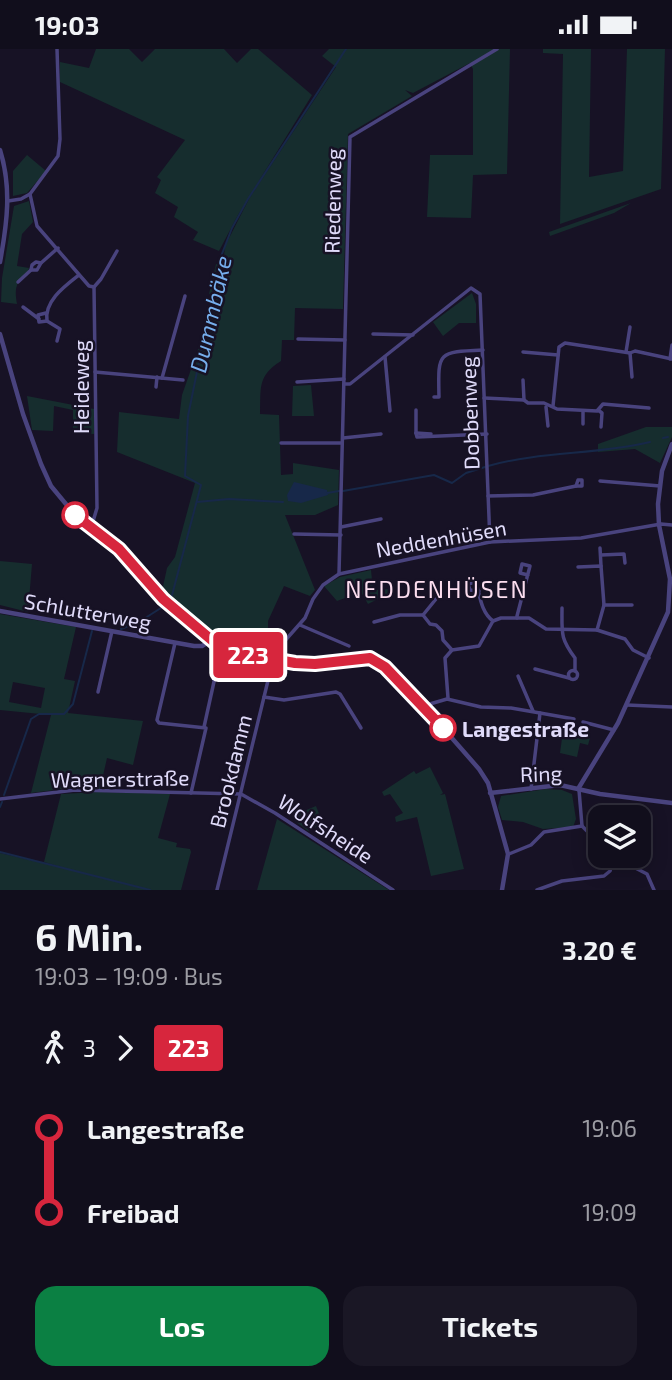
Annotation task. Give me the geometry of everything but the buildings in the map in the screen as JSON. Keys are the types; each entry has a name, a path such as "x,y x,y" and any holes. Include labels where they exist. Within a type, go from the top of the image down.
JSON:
{"street":[{"path":"8,201 30,194 58,156 60,139 57,49"},
{"name":"Riedenweg","path":"339,574 350,137 497,49"},
{"path":"0,150 7,181 8,201 0,262"},
{"path":"30,194 37,226 89,286 94,288 102,279 117,251"},
{"path":"18,282 31,270 32,265 41,263 58,248"},
{"path":"47,321 46,313 58,291 79,275"},
{"name":"Heideweg","path":"91,528 97,508 94,288"},
{"name":"Dobbenweg","path":"413,335 471,288 480,294 490,542"},
{"path":"156,387 185,296"},
{"path":"23,307 39,319 39,322 47,321 60,329 57,341"},
{"path":"39,319 38,315 46,313"},
{"path":"630,327 628,353 632,377"},
{"path":"0,334 23,414 50,484 75,515 119,549 163,599 210,641 228,650 273,660 315,664 370,658 385,667 423,706 479,769 488,783 490,793"},
{"path":"373,334 413,335"},
{"path":"297,382 350,384 413,335"},
{"path":"298,339 345,340"},
{"path":"553,406 559,347 565,343 628,353 635,351 671,359 672,345"},
{"path":"434,397 439,397 437,371 443,356 452,351 484,349"},
{"path":"523,352 558,355"},
{"path":"384,357 390,411"},
{"path":"95,372 183,380"},
{"path":"523,380 524,400"},
{"path":"484,398 524,400 528,403 544,403 557,409 583,411 598,410 603,404 649,408"},
{"path":"546,406 548,425"},
{"path":"416,410 416,437 487,434"},
{"path":"598,410 601,413 601,427"},
{"path":"583,411 583,424"},
{"path":"281,443 343,440 382,434"},
{"path":"672,444 663,464 659,525 671,601 663,627 614,730 578,789 600,795 672,803"},
{"path":"600,481 660,486"},
{"path":"488,496 533,495 576,486"},
{"path":"341,527 381,519"},
{"name":"Neddenhüsen","path":"339,574 490,542 581,538 672,525"},
{"path":"294,534 341,535"},
{"path":"597,630 604,605 600,548"},
{"path":"601,555 624,554 625,563"},
{"path":"578,567 601,566"},
{"path":"273,660 282,644 300,625 323,585 339,574"},
{"path":"517,618 528,575"},
{"path":"479,591 484,610 492,621"},
{"path":"374,622 400,615 423,615 436,600"},
{"path":"604,605 632,605"},
{"path":"535,669 573,679 577,677 576,662 564,644 562,608"},
{"name":"Schlutterweg","path":"0,611 175,643 202,646 210,641"},
{"path":"423,615 430,624 436,625 442,631 443,640 452,650"},
{"path":"447,699 445,658 452,650 479,646 496,618 529,618 545,629 597,630 625,639 633,650 649,658"},
{"path":"300,625 349,646"},
{"path":"98,692 112,631"},
{"path":"175,643 157,720 159,723 204,727"},
{"path":"191,793 219,659"},
{"name":"Brookdamm","path":"217,890 273,660"},
{"path":"518,676 533,711"},
{"path":"264,697 284,700 337,692 361,729"},
{"path":"423,706 447,699 481,707 533,711 573,719"},
{"path":"626,705 672,706"},
{"path":"531,789 540,713"},
{"path":"583,722 614,730"},
{"name":"Ring","path":"508,854 490,793 560,785 578,789 582,826"},
{"name":"Wagnerstraße","path":"0,799 75,790 241,795"},
{"name":"Wolfsheide","path":"241,795 275,813 393,890"},
{"path":"502,890 508,854 531,845 544,832 582,826 588,832"},
{"path":"537,890 562,881 607,874 609,868"},
{"path":"636,868 647,874 654,890"}],"green space":[{"path":"96,49 129,49 142,62 155,49 224,49 237,63 251,49 258,49 312,95 238,215 219,251 193,240 198,232 174,217 178,207 155,193 161,180 157,177 185,140 60,82 60,62 89,68"},
{"path":"329,49 510,49 507,174 473,175 471,218 427,217 430,155 473,155 473,69 470,63 413,93 405,90 412,96 348,134 343,309 295,308 294,340 282,340 281,361 268,372 262,383 260,414 279,415 281,475 293,474 293,463 339,470 338,505 315,515 285,515 315,590 310,596 284,586 268,621 268,636 277,646 271,655 237,649 217,640 162,591 167,568 175,557 195,483 117,452 119,412 179,419 182,395 216,298 209,294 216,264 223,265 225,246 250,197 336,67 322,56"},
{"path":"543,49 591,49 589,177 623,171 627,49 665,49 661,189 560,224 563,54 543,53"},
{"path":"27,155 46,171 27,193 13,196 13,171"},
{"path":"29,201 33,222 22,234 17,266 29,268 17,286 17,304 1,302 2,278 14,206"},
{"path":"631,203 614,213 550,236 549,232"},
{"path":"472,293 476,304 476,323 459,323 443,336 433,322"},
{"path":"311,385 314,416 292,416 293,386"},
{"path":"27,396 94,409 94,434 73,433 73,410 54,406 53,431 32,430"},
{"path":"646,427 672,427 672,437 660,463 635,449 598,452 598,444"},
{"path":"0,561 32,564 28,612 0,605"},
{"path":"371,570 373,590 391,589 392,592 368,604 361,592 337,601 324,586 340,577"},
{"path":"0,614 76,627 64,679 75,681 68,713 143,721 133,765 107,758 100,789 78,787 31,793 51,715 0,710","holes":["13,682 45,688 41,708 9,702"]},
{"path":"563,731 590,738 588,745 580,743 577,757 560,753"},
{"path":"430,767 443,793 440,795 445,794 464,869 431,876 417,817 396,822 395,817 403,813 390,794 384,796 382,792 414,771 416,774"},
{"path":"546,789 572,794 576,819 573,827 543,829 523,822 502,820 498,807 501,796"},
{"path":"61,794 170,794 158,838 177,843 176,847 190,849 181,890 0,890 0,853 64,868 44,862"},
{"path":"316,806 323,824 308,831 292,816"},
{"path":"277,819 389,890 257,890"}],"water":[{"path":"294,482 327,490 328,495 301,503 288,501 287,495"}],"waterway":[{"name":"Dummbäke","path":"171,599 201,485 185,476 188,416 220,259 232,228 248,199 346,49"},
{"path":"663,438 668,437"},
{"path":"488,466 650,442"},
{"path":"343,491 434,475 452,483 466,473 485,467"},
{"path":"327,493 339,491"},
{"path":"197,502 229,499 283,502"},
{"name":"Dummbäke","path":"121,629 139,622 164,606"},
{"name":"Dummbäke","path":"4,795 31,719 39,714 64,714 73,704 92,631"},
{"name":"Dummbäke","path":"0,807 2,802"},
{"path":"0,852 150,890"}],"bus line":[{"name":"223","path":"75,515 119,549 163,599 220,647 295,663 315,664 362,657 377,660 443,728"}],"place":[{"name":"Langestraße","path":"443,728"}],"district":[{"name":"NEDDENHÜSEN","path":"437,589"}]}
